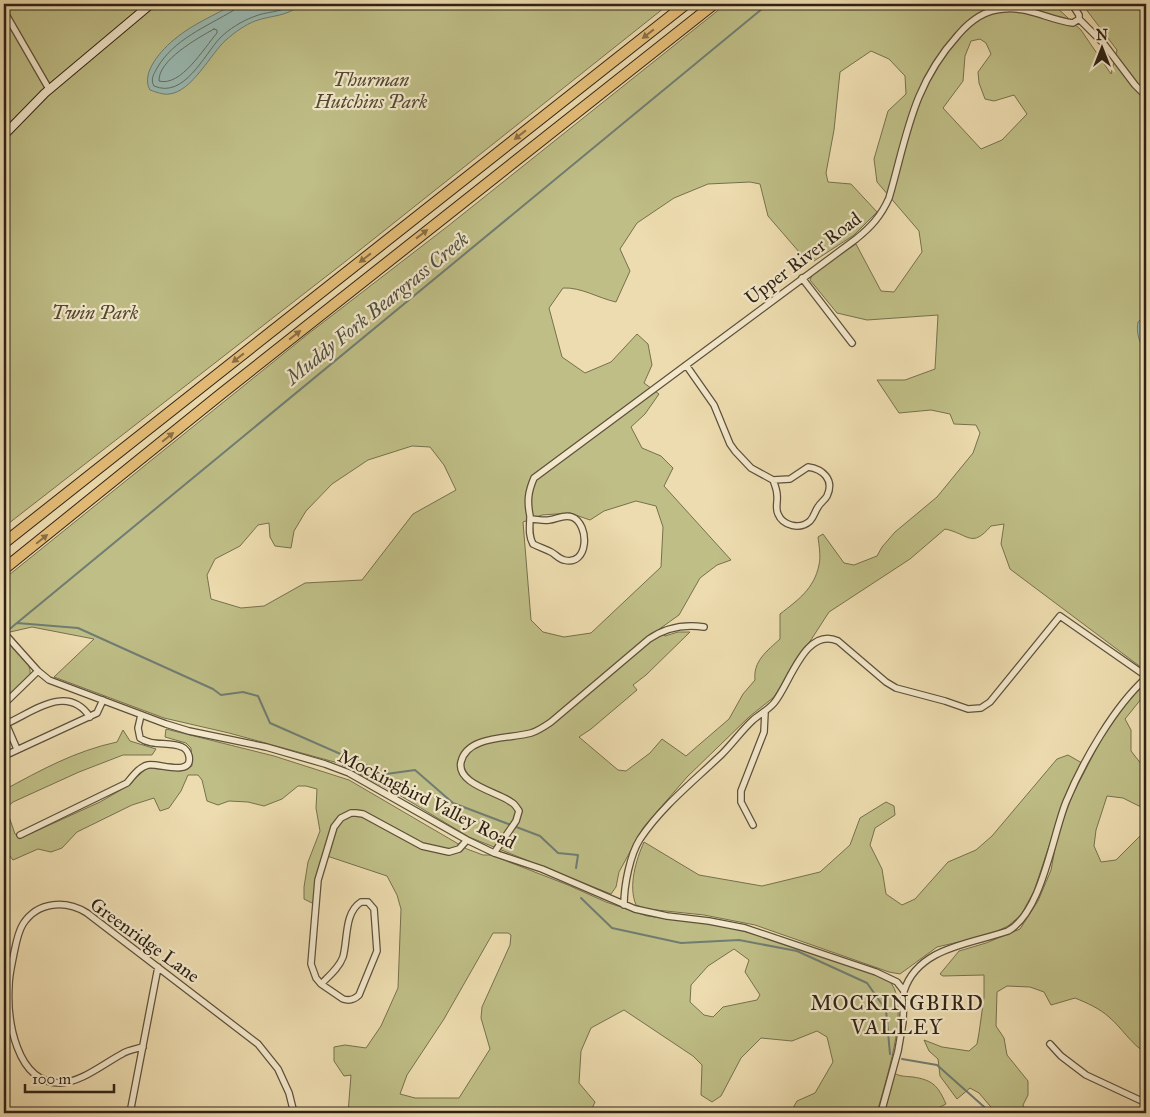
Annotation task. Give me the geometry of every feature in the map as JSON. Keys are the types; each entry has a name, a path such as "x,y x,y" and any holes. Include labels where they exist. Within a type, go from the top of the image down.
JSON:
{"highway":[{"path":"4,543 686,4"},
{"path":"4,569 228,388 714,4"}],"street":[{"path":"4,135 49,89 151,4"},
{"path":"1072,4 1079,15 1079,19 1104,44 1135,85 1146,96"},
{"name":"Upper River Road","path":"530,518 551,520 564,516 575,519 580,523 584,538 583,551 573,560 565,560 533,544 529,530 530,518 527,503 528,491 534,478 862,234 880,216 889,198 909,123 919,94 938,58 960,32 976,18 1001,9 1027,10 1073,23 1079,19"},
{"path":"4,11 49,89"},
{"path":"802,278 852,343"},
{"path":"686,365 714,405 730,444 751,468 773,480 790,479 808,467 818,468 826,475 830,486 828,495 810,520 795,526 785,523 777,513 778,497 773,480"},
{"path":"624,905 631,859 636,845 648,827 754,720 766,712 782,693 806,649 812,643 825,638 838,641 886,682 896,688 968,709 982,708 995,698 1060,616 1146,677 1114,714 1075,782 1060,819 1035,898 1025,917 1008,931 937,954 918,966 908,981 904,991 901,1039 881,1113"},
{"path":"494,852 514,825 519,816 519,811 511,802 468,780 460,765 465,752 482,742 534,732 551,722 649,639 662,631 681,627 704,627"},
{"name":"Mockingbird Valley Road","path":"6,635 38,672 49,680 189,731 266,747 325,764 349,773 467,840 542,869 624,905 650,913 730,924 768,934 876,972 897,982 904,991"},
{"path":"4,704 38,672"},
{"path":"17,749 5,722 46,704 61,699 66,700 82,708 90,717"},
{"path":"4,756 90,717 100,709 103,700"},
{"path":"752,825 740,797 764,732 766,712"},
{"path":"20,835 127,783 137,771 147,765 186,767 189,764 188,752 181,746 145,742 140,738 138,728 141,715"},
{"path":"321,984 339,966 343,956 351,914 361,902 372,904 374,909 377,951 359,995 351,1000 343,999 321,984 316,978 311,964 318,880 337,822 346,815 363,814 422,846 449,852 459,849 467,840"},
{"name":"Greenridge Lane","path":"143,1047 124,1053 73,1081 59,1083 45,1080 30,1070 21,1057 6,1001 20,930 35,912 50,906 64,904 81,909 258,1044 278,1068 289,1093 294,1113"},
{"path":"130,1113 158,967"},
{"path":"1050,1044 1061,1056 1086,1075 1146,1103"}],"green space":[{"path":"4,4 669,4 346,261 4,527"},
{"path":"726,4 1053,4 1081,30 1111,74 1117,50 1082,4 1146,4 1146,671 1010,569 1001,544 1004,524 991,526 979,537 974,538 945,529 910,559 829,612 774,697 749,717 687,777 643,828 619,872 616,887 611,894 469,837 396,793 338,763 229,733 164,718 54,677 94,639 32,627 10,632 4,624 4,579 308,334 448,226","holes":["980,39 986,43 991,54 978,72 979,83 985,99 994,101 1014,95 1027,114 1002,140 981,149 943,108 963,81 965,56 971,41","871,51 889,59 905,76 906,94 888,111 874,159 877,182 919,231 922,252 894,292 881,291 856,244 813,273 810,280 837,313 867,320 938,315 935,369 905,380 877,380 899,413 931,410 950,414 954,424 976,425 980,433 973,453 937,497 895,532 877,556 854,565 844,563 823,534 818,537 820,562 817,573 799,599 780,614 780,639 762,657 756,667 755,680 743,694 729,719 686,756 662,739 650,753 626,771 618,770 579,737 637,690 633,685 646,675 690,632 678,632 665,636 658,630 679,615 700,578 717,565 731,560 664,486 673,468 661,456 642,448 631,427 645,414 659,394 644,383 652,365 648,344 637,334 611,362 585,373 562,357 549,308 563,288 583,291 616,302 630,271 620,249 637,223 674,198 708,184 750,182 760,184 768,216 800,253 814,261 854,235 877,212 851,184 828,182 826,173 834,130 840,72","412,446 430,447 444,465 456,490 413,514 362,580 305,583 264,606 241,608 211,599 207,575 215,559 240,546 258,525 269,523 270,537 275,546 291,548 294,531 306,511 332,484 368,460","636,501 656,506 663,527 661,567 591,633 564,637 543,632 531,620 523,522 542,515 570,513 590,520 604,511"]},
{"path":"4,638 25,659 30,675 4,701"},
{"path":"1146,682 1146,693 1125,719 1131,730 1131,751 1146,770 1146,807 1139,806 1123,798 1107,796 1096,830 1094,846 1101,862 1116,860 1146,830 1146,1053 1109,1017 1088,1004 1075,998 1051,1005 1044,992 1030,987 1007,986 997,992 996,1026 1004,1038 1007,1055 1028,1081 1028,1095 1023,1105 1027,1113 996,1113 979,1093 970,1088 957,1099 940,1076 938,1059 929,1051 924,1040 942,1047 969,1051 977,1044 984,997 984,975 943,976 940,974 959,951 986,943 1020,929 1038,901 1051,870 1058,833 1072,796 1103,737 1122,708"},
{"path":"166,729 274,756 349,780 467,849 483,855 491,855 606,902 647,916 725,926 782,942 881,976 891,983 896,995 898,1010 894,1047 877,1113 790,1113 797,1101 815,1093 833,1062 827,1037 817,1031 792,1041 761,1038 741,1058 721,1096 712,1102 701,1095 702,1065 693,1056 624,1010 591,1028 581,1051 579,1083 595,1102 590,1113 348,1113 351,1075 344,1076 334,1061 334,1047 345,1045 366,1048 381,1026 398,988 401,909 397,895 387,876 324,855 315,899 312,903 304,899 308,862 320,831 316,808 317,789 298,786 282,799 264,806 248,802 229,801 218,805 207,801 202,780 198,775 188,775 181,791 169,808 160,811 154,798 132,805 77,832 62,848 51,852 38,849 13,860 6,851 4,790 45,768 87,750 117,742 123,730 130,741 156,749 152,755 123,755 79,772 13,802 6,808 15,834 21,838 100,802 131,784 140,771 148,768 181,771 192,766 191,748 186,743 165,737","holes":["493,933 508,933 511,935 510,945 482,1007 481,1018 490,1049 459,1098 415,1098 400,1094 407,1075 444,1019","734,949 749,960 745,972 760,995 757,1000 723,1007 713,1017 704,1015 690,1002 691,985 708,966"]},
{"path":"1068,755 1082,763 1067,792 1034,891 1021,915 1008,926 989,935 937,947 900,974 889,972 755,925 704,915 647,909 636,905 633,881 638,857 644,842 699,875 762,886 820,872 850,845 860,818 886,802 894,806 895,815 875,828 870,845 882,869 886,894 902,905 915,899 948,862 976,850 992,836 1057,759"},
{"path":"894,1073 930,1082 937,1088 946,1104 928,1113 883,1113"}],"water":[{"path":"234,4 301,4 291,11 255,21 236,32 220,46 193,79 177,92 164,94 150,90 148,76 150,69 165,48 190,28"},
{"path":"1146,317 1146,352 1140,342 1137,330 1138,322"}],"waterway":[{"name":"Muddy Fork Beargrass Creek","path":"6,632 768,4"},
{"path":"17,623 78,628 213,689 221,695 243,692 258,696 270,723 386,774 415,770 453,803 540,836 558,853 578,855 576,868"},
{"path":"581,898 612,928 681,943 739,940 797,951 867,983 886,1010 890,1054"},
{"path":"902,1059 937,1065 991,1113"}],"district":[{"name":"MOCKINGBIRD VALLEY","path":"897,1015"}],"park label":[{"name":"Thurman Hutchins Park","path":"371,90"},
{"name":"Twin Park","path":"95,312"}]}
